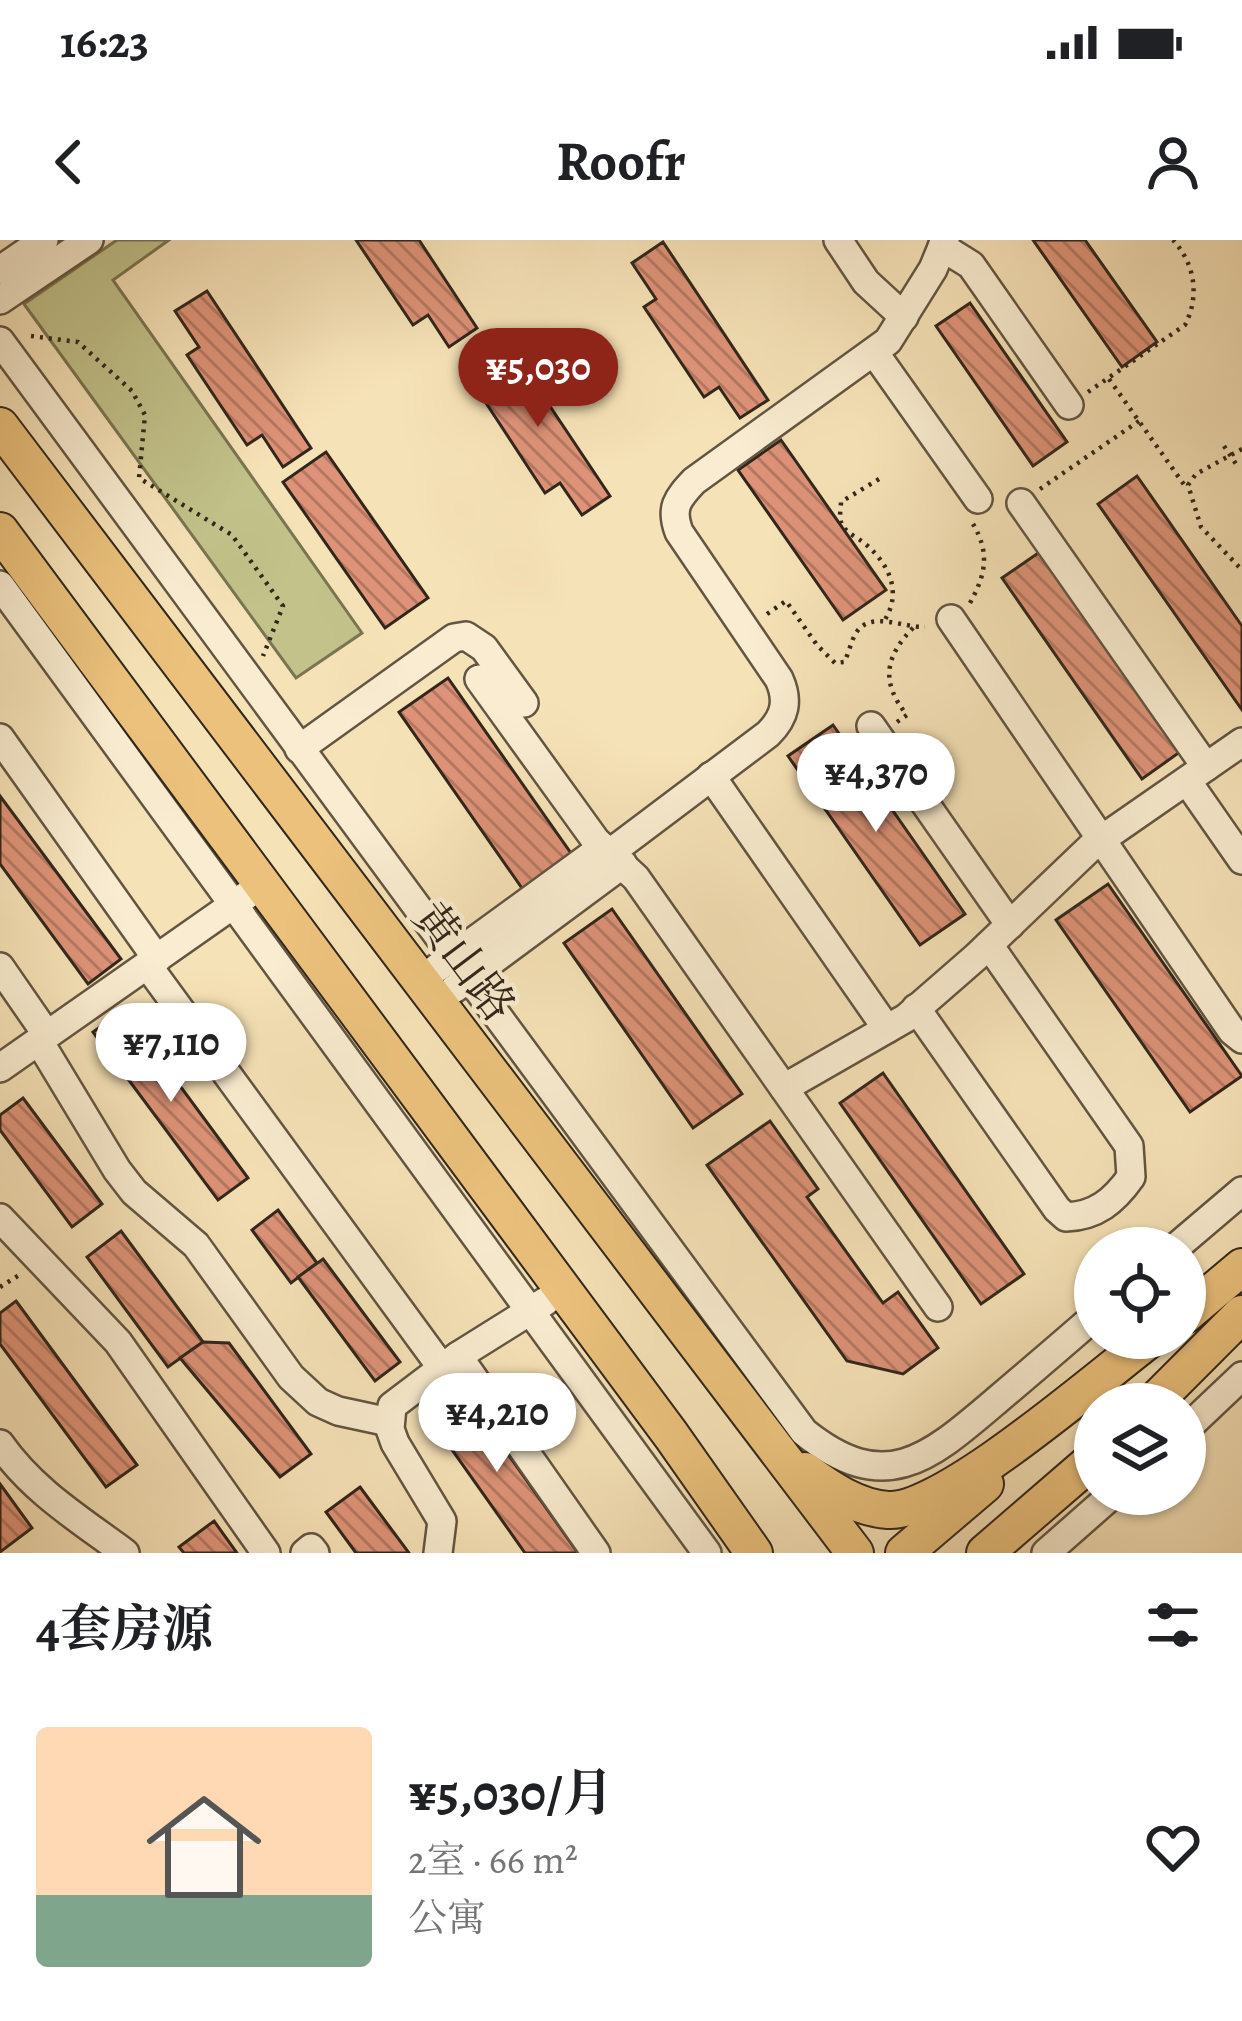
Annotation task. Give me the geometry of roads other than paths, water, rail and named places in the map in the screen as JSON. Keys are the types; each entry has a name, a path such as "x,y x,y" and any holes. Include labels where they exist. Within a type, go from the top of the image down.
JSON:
{"main road":[{"name":"黄山路","path":"0,426 855,1553"},
{"path":"0,531 248,895 548,1300 671,1436 754,1553"},
{"path":"1167,1383 1233,1290"},
{"path":"771,1445 831,1491 893,1511 964,1480 1126,1359"},
{"path":"904,1553 1130,1359"},
{"path":"671,1436 739,1553"},
{"path":"985,1553 1074,1475"}],"street":[{"path":"0,270 44,240"},
{"path":"0,300 89,240"},
{"path":"838,240 866,282 904,317"},
{"path":"428,991 768,734 783,714 786,700 779,679 686,545 674,518 677,499 694,481 888,341 933,269 943,243 970,265 1069,405"},
{"path":"10,338 251,683 784,1409 828,1451 852,1463 881,1468 926,1457 1074,1334"},
{"path":"874,352 978,499"},
{"path":"1021,502 1197,774 1242,860"},
{"path":"0,585 248,895 0,1068"},
{"path":"951,619 1099,842 1242,1039"},
{"path":"299,749 454,638 466,636 484,648 524,704"},
{"path":"479,679 784,1088 938,1307"},
{"path":"874,730 1010,925"},
{"path":"0,738 152,963 596,1553"},
{"path":"784,1088 916,1008 1099,842 1242,742"},
{"path":"711,776 887,1029"},
{"path":"916,1008 1057,1209 1066,1217 1082,1216 1111,1200 1131,1177 1129,1147 988,945"},
{"path":"0,967 117,1169 134,1192 196,1245 291,1377 318,1402 389,1422"},
{"path":"1200,1227 1242,1191"},
{"path":"0,1218 118,1342 266,1553"},
{"path":"466,1553 441,1543 435,1504 394,1443 389,1422 392,1406 450,1362 548,1300 707,1553"},
{"path":"1206,1410 1242,1376"},
{"path":"0,1444 20,1472 49,1499 125,1553"},
{"path":"1046,1553 1089,1515"},
{"path":"305,1553 311,1548 315,1553"}]}
